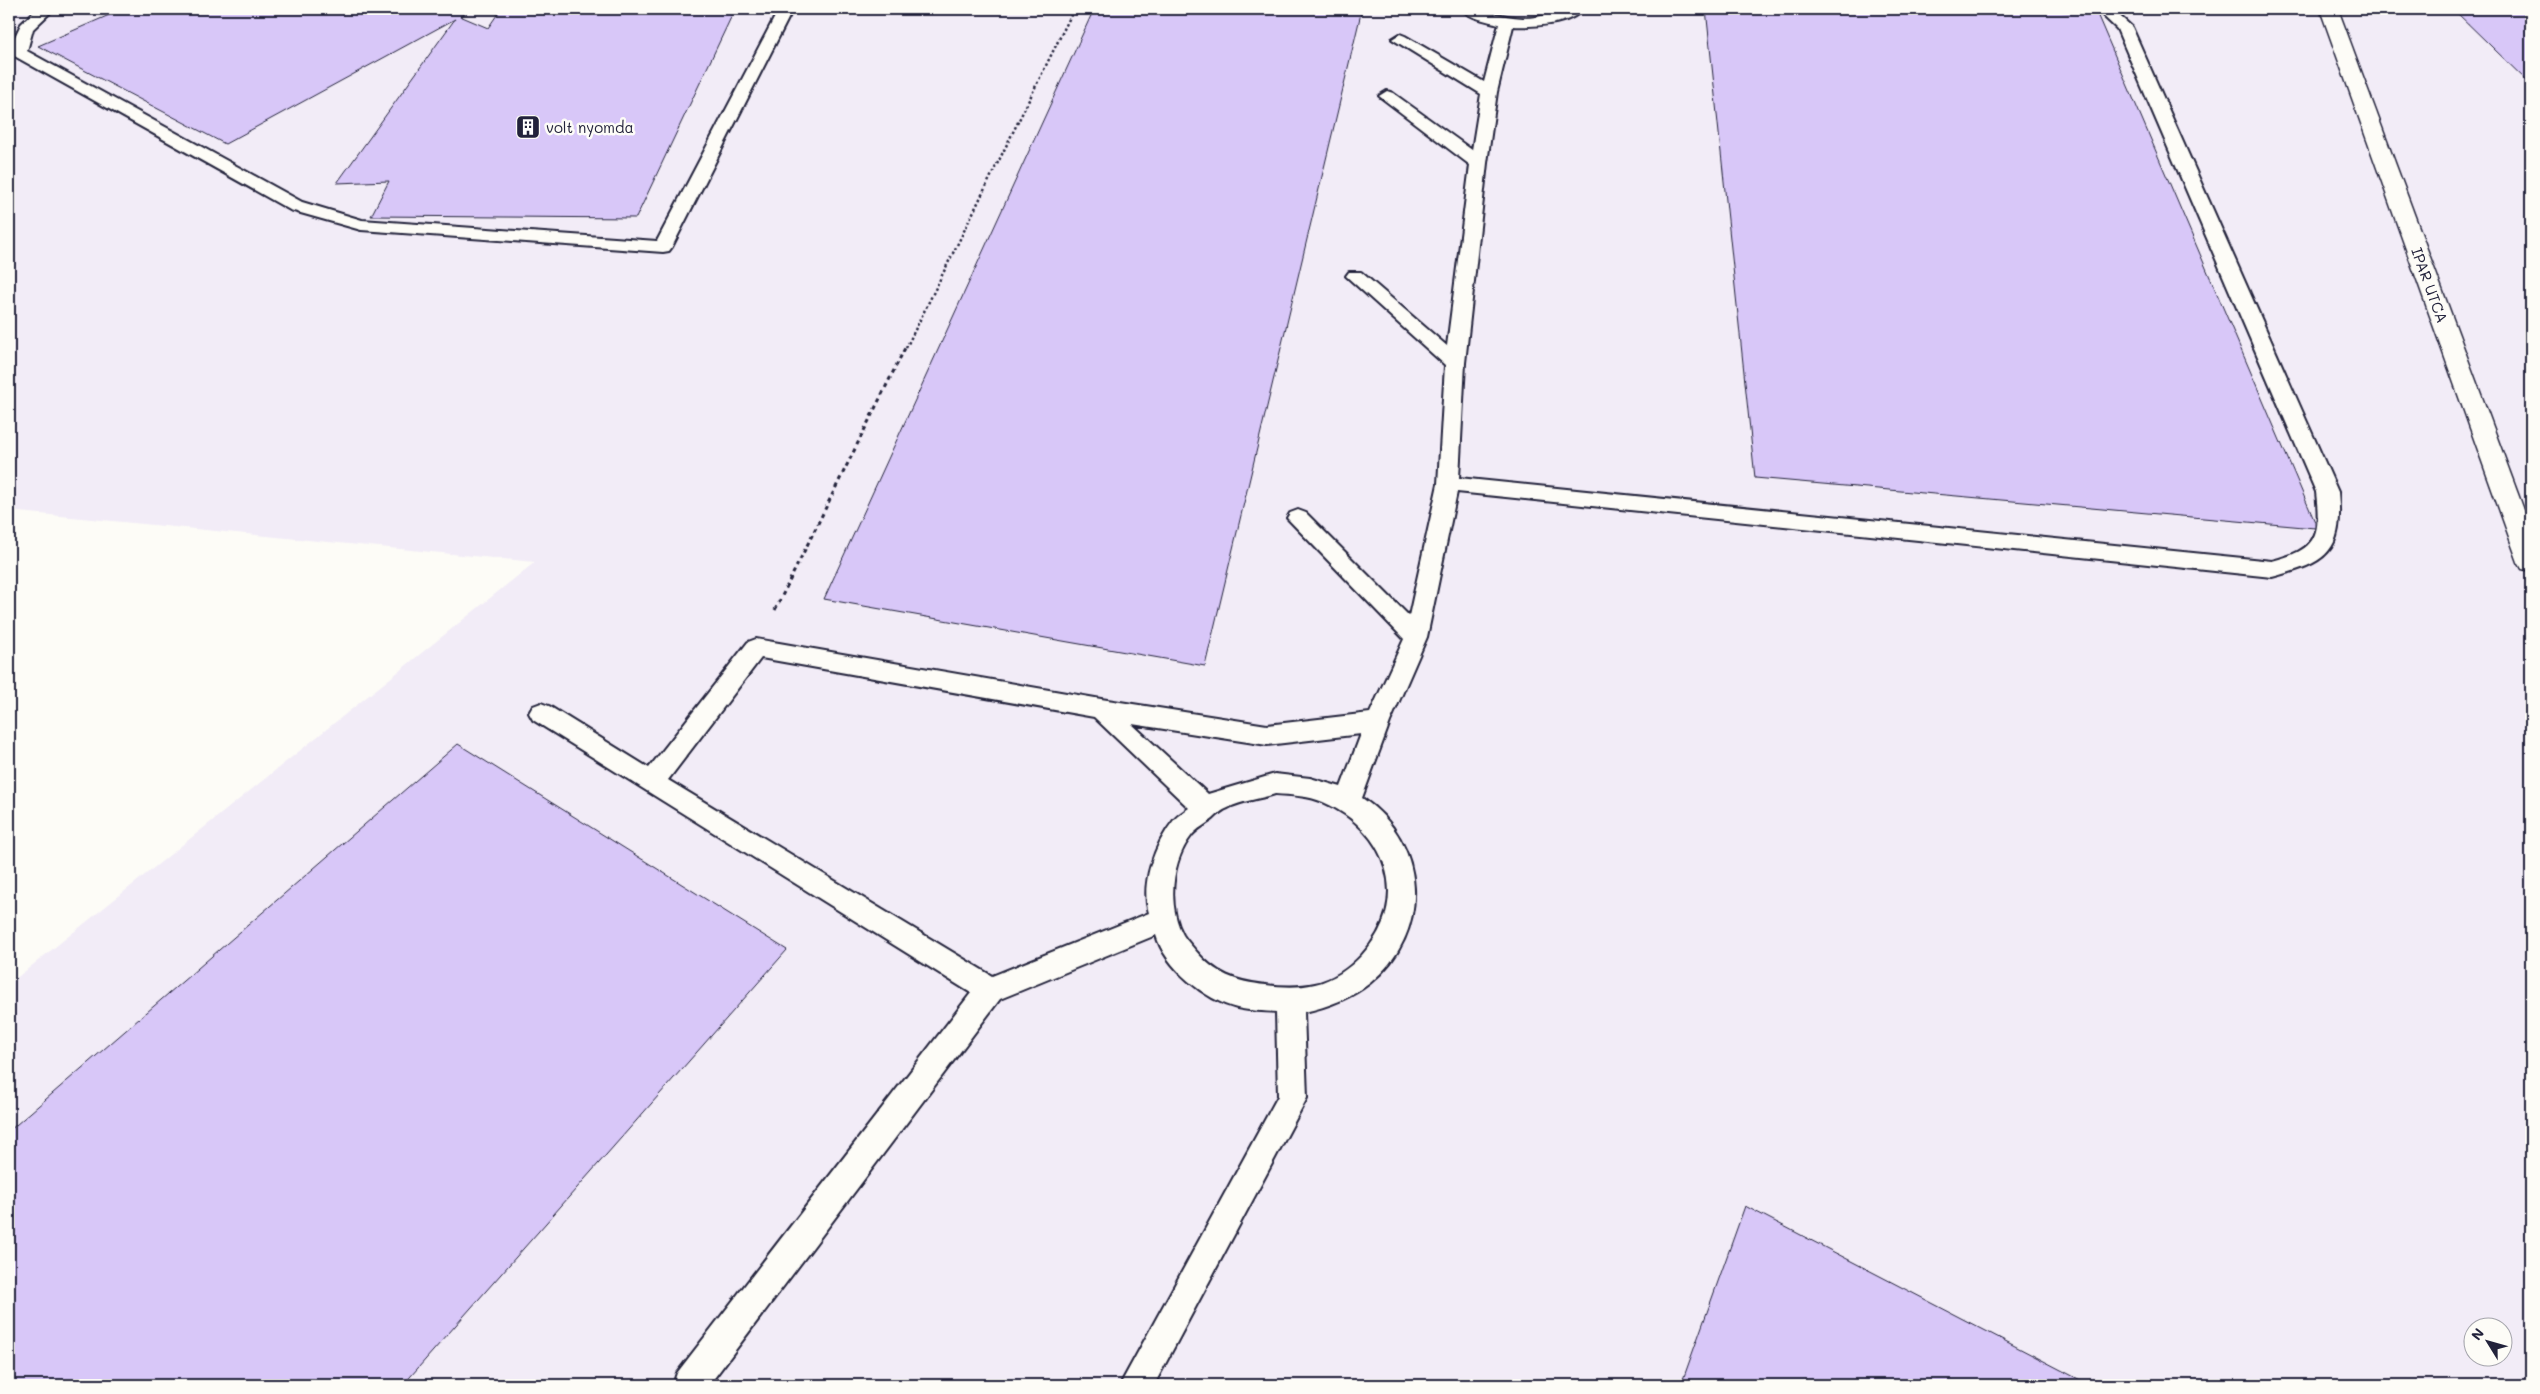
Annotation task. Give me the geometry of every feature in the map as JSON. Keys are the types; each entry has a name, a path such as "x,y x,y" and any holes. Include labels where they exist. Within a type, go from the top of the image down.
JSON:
{"street":[{"name":"IPAR UTCA","path":"2329,9 2531,562"}],"lane":[{"path":"47,9 26,25 14,50 296,206 361,225 663,247 786,9"},
{"path":"1469,9 1485,16 1507,20 1542,21 1562,16 1576,9"},
{"path":"1448,484 2272,569 2307,558 2325,539 2330,516 2327,492 2124,27 2103,9"},
{"path":"1348,802 1378,722 1416,637 1448,484 1455,363 1479,163 1489,92 1507,20"},
{"path":"1400,39 1489,92"},
{"path":"1386,96 1479,163"},
{"path":"1355,276 1455,363"},
{"path":"1298,518 1416,637"},
{"path":"652,784 756,648 1100,709 1267,735 1378,722"},
{"path":"1100,709 1205,807"},
{"path":"541,713 652,784 990,990"},
{"path":"1275,784 1314,788 1348,802 1376,824 1396,855 1403,889 1402,907 1391,941 1367,971 1332,991 1312,998 1290,1001 1247,997 1226,990 1209,981 1192,968 1179,954 1168,937 1162,920 1158,883 1161,866 1168,849 1190,819 1205,807 1238,791 1275,784"},
{"path":"689,1385 990,990 1162,920"},
{"path":"1136,1385 1293,1098 1290,1001"}],"path":[{"path":"756,648 1074,9"}],"shaded area":[{"path":"9,9 2531,9 2531,1385 9,1385 9,984 535,562 9,511"}],"building":[{"name":"volt nyomda","path":"123,9 474,9 460,16 488,28 501,9 735,9 636,218 371,216 389,181 337,183 455,19 225,144 38,46"},
{"path":"1094,9 1362,9 1205,666 824,599"},
{"path":"1706,9 2024,9 2097,14 2315,522 2315,528 1755,478"},
{"path":"2453,9 2531,9 2531,85"},
{"path":"458,744 787,950 403,1385 9,1385 9,1131"},
{"path":"1745,1206 2090,1385 1681,1385"}],"place":[{"name":"volt nyomda","path":"528,127"}]}
